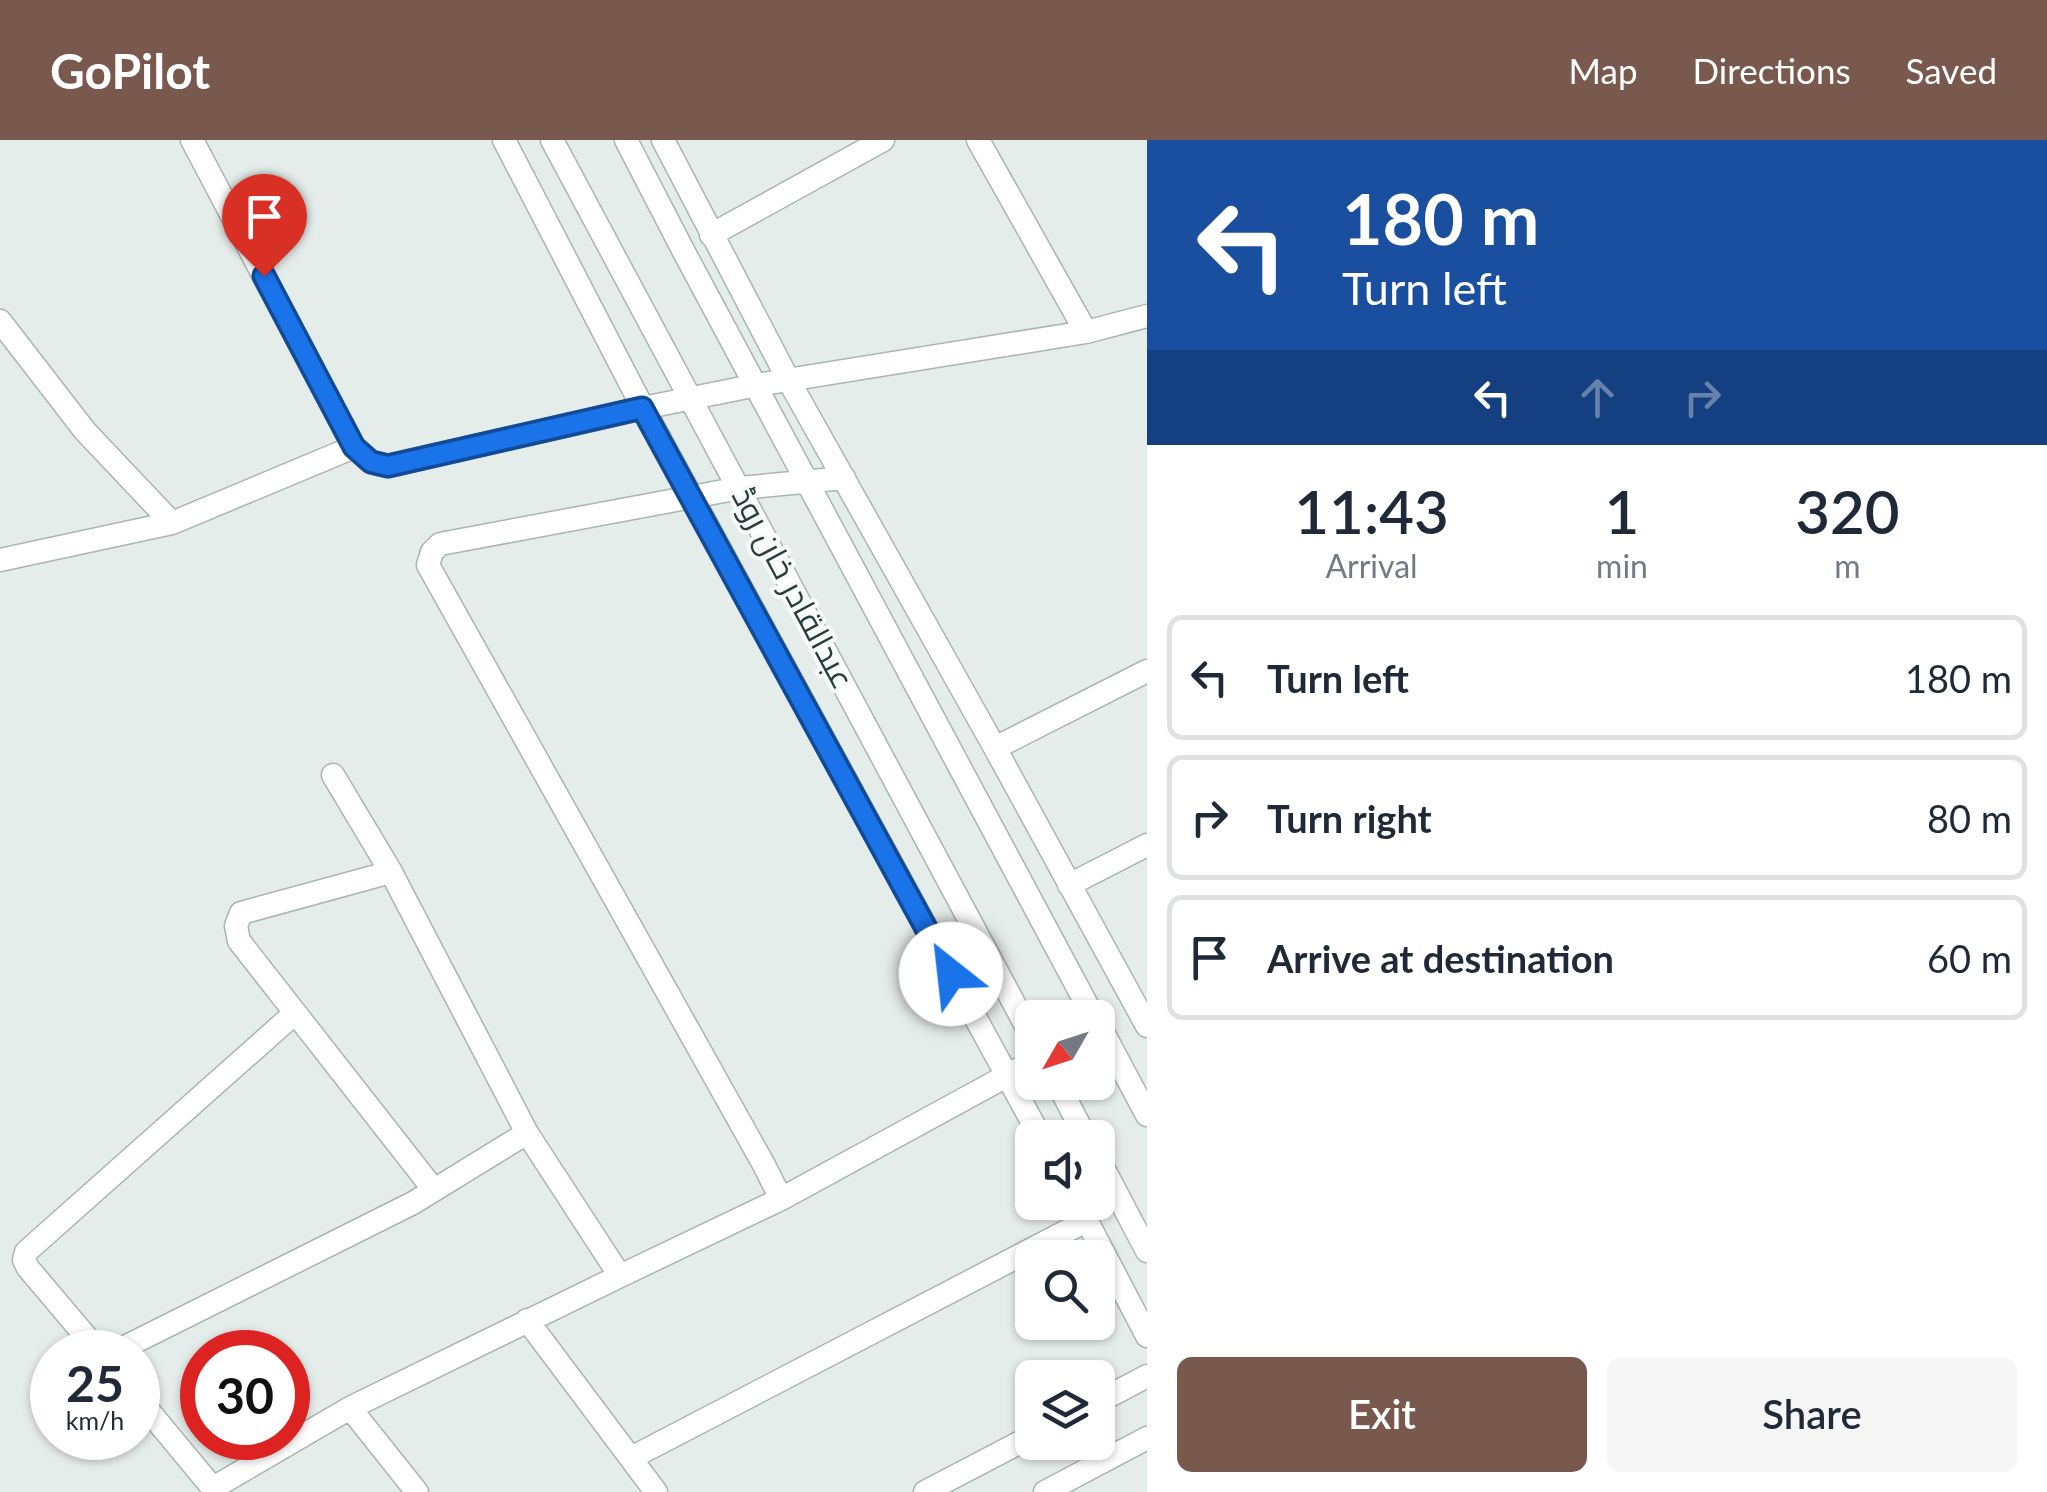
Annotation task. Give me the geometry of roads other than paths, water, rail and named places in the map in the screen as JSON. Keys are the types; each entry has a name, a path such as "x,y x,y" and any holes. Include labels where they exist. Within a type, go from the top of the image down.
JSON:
{"street":[{"path":"192,140 354,447 371,462 388,466 691,398 1086,332 1147,316"},
{"path":"504,140 642,408 1031,1120"},
{"name":"عبدالقادر خان روڈ","path":"552,140 1015,1005"},
{"name":"عبدالقادر خان روڈ","path":"626,140 1085,1000"},
{"path":"662,140 790,381 1144,1014 1115,1020"},
{"path":"711,234 884,140"},
{"path":"978,140 1086,332"},
{"path":"0,320 85,431 172,523"},
{"path":"0,560 172,523 354,447"},
{"path":"781,1199 428,565 440,544 740,488 844,478"},
{"path":"995,748 1147,671"},
{"path":"333,776 391,872 528,1134 620,1276"},
{"path":"1070,885 1147,845"},
{"path":"391,872 241,913 236,926 239,941 434,1190"},
{"path":"80,1330 28,1268 26,1252 295,1013"},
{"name":"عبدالقادر خان روڈ","path":"1115,1056 1147,1114"},
{"path":"160,1425 214,1490 350,1408 781,1199 1015,1072"},
{"path":"159,1330 412,1203 528,1134"},
{"path":"1115,1190 1147,1251"},
{"path":"631,1458 1067,1220"},
{"path":"1086,1220 1147,1336"},
{"path":"527,1320 656,1492"},
{"path":"1115,1393 1147,1376"},
{"path":"350,1408 417,1492"},
{"path":"1045,1492 1147,1438"},
{"path":"924,1492 1015,1445"}]}
